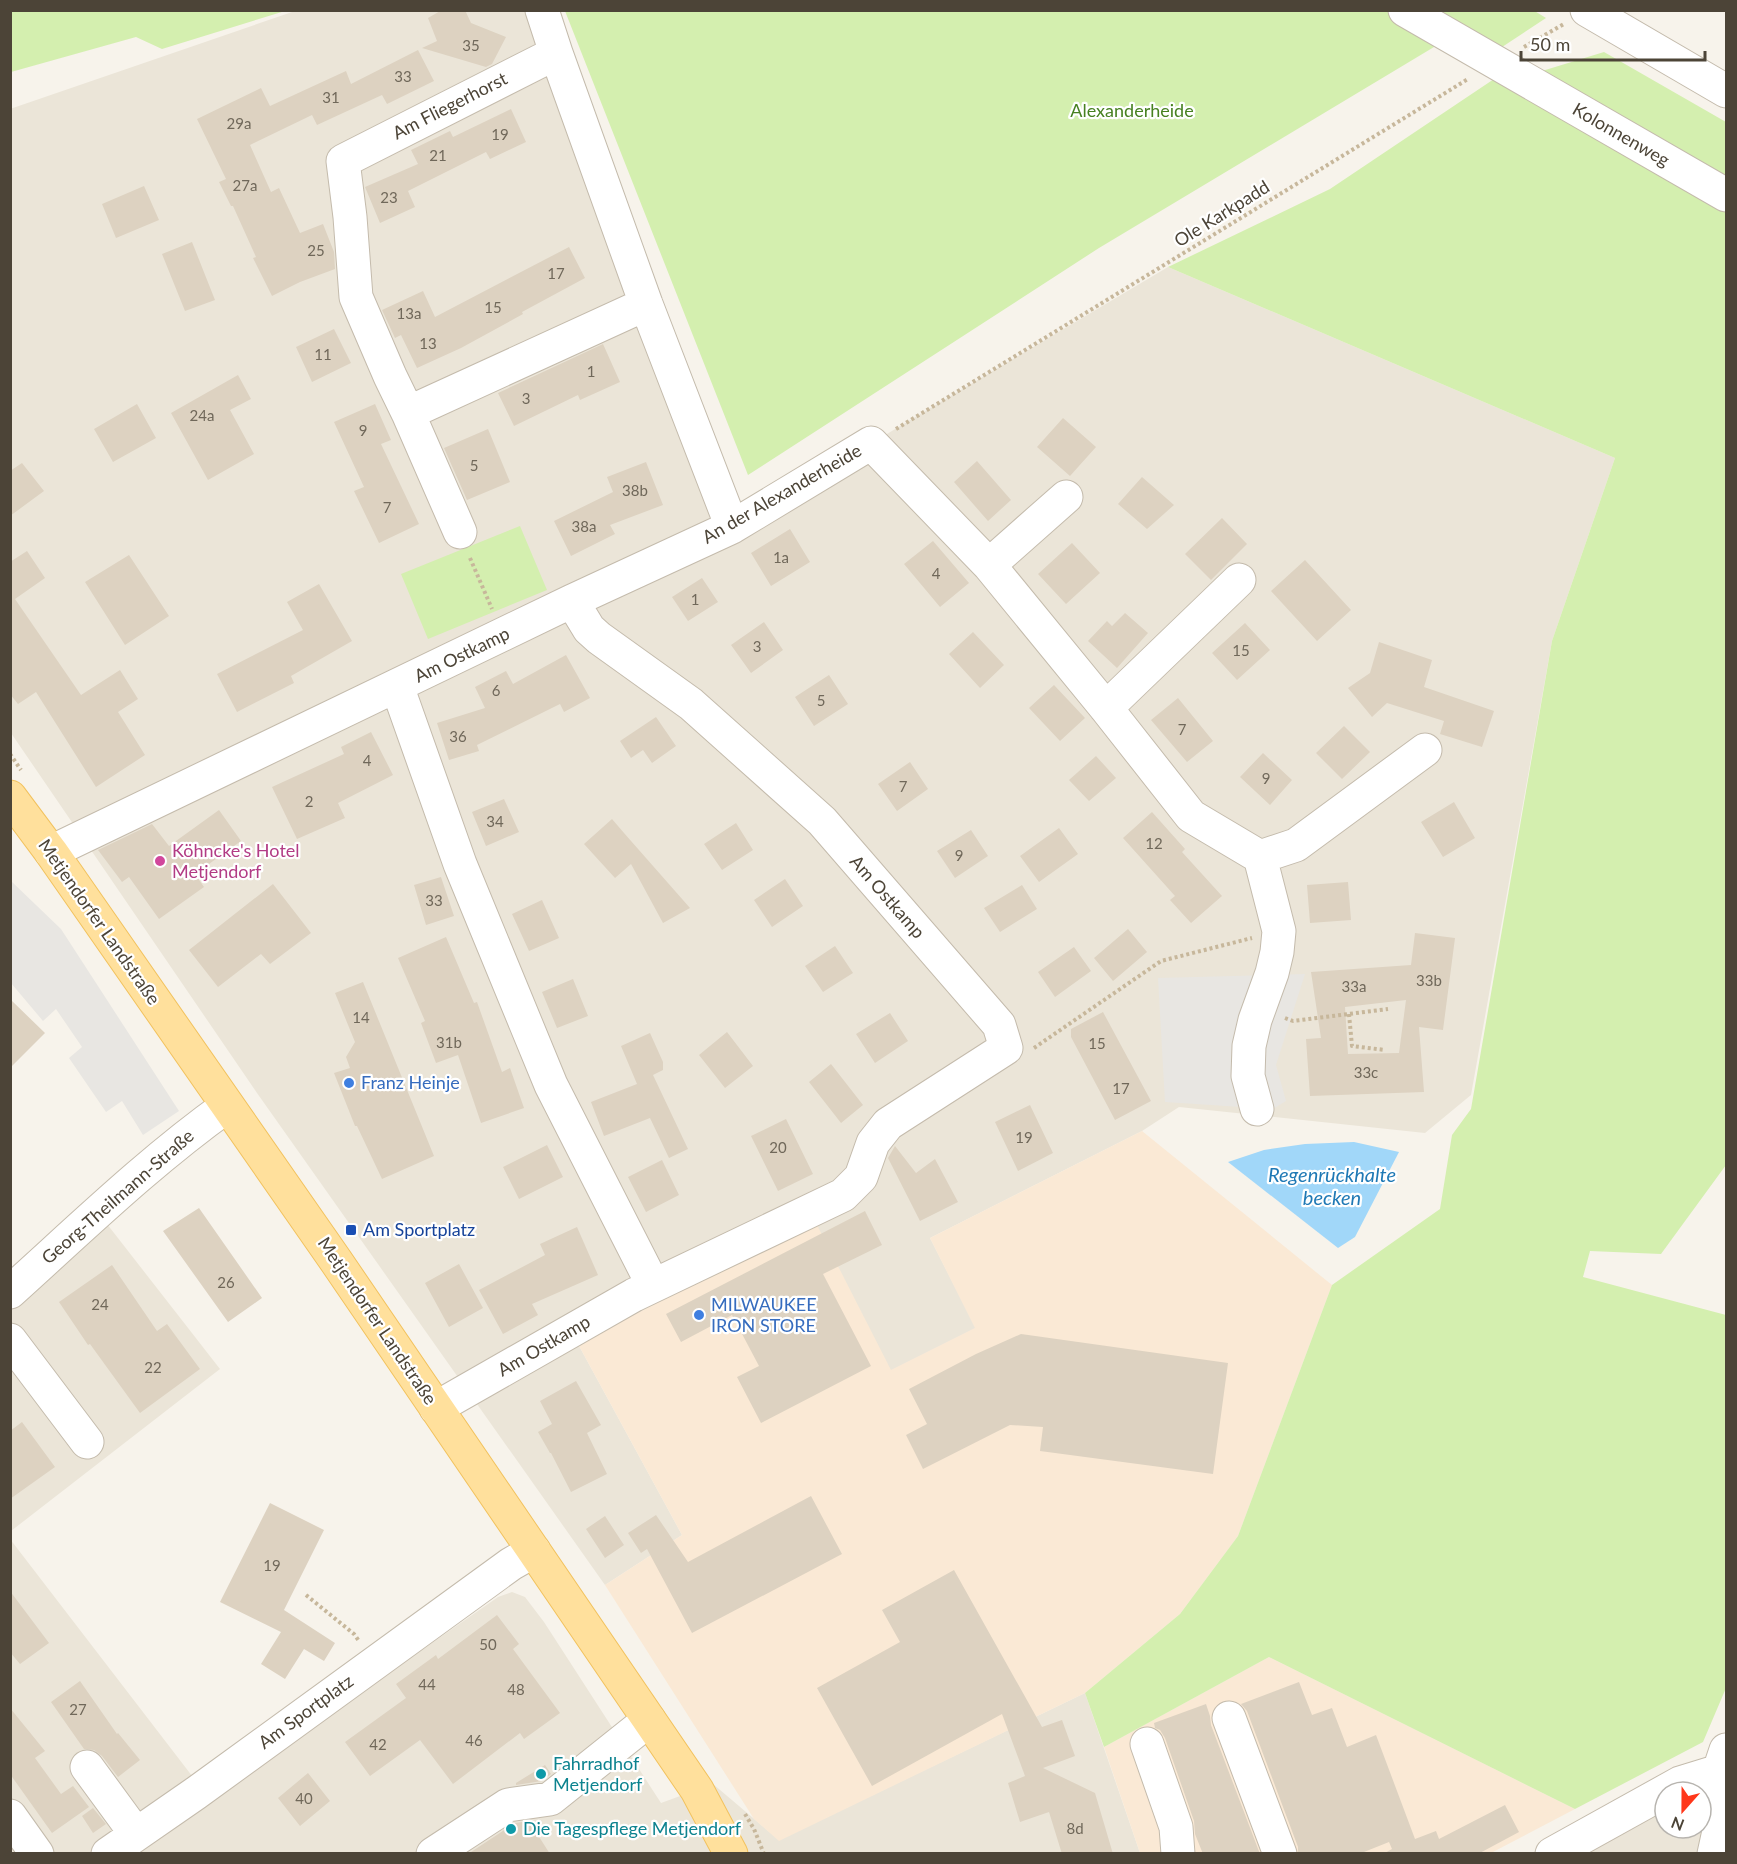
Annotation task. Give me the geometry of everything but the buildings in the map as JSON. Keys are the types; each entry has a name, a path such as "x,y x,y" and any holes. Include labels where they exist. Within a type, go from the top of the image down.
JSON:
{"main road":[{"name":"Metjendorfer Landstraße","path":"10,797 51,852 534,1551 697,1790 731,1854"}],"street":[{"path":"542,10 646,304 732,527"},
{"name":"Kolonnenweg","path":"1405,10 1726,195"},
{"path":"1588,11 1726,91"},
{"name":"Am Fliegerhorst","path":"460,532 356,297 343,161 556,53"},
{"path":"408,412 646,304"},
{"name":"An der Alexanderheide","path":"572,601 732,527 871,442 988,565 1106,708 1191,816 1260,857"},
{"path":"988,565 1066,497"},
{"path":"1106,708 1239,580"},
{"name":"Am Ostkamp","path":"51,852 572,601 589,629 599,638 691,704 822,821 999,1025 1006,1048 888,1124 873,1143 861,1177 843,1195 653,1285 436,1408"},
{"name":"Am Ostkamp","path":"397,686 460,864 551,1086 653,1285"},
{"path":"1257,1109 1248,1076 1249,1046 1272,973 1279,931 1260,857 1296,845 1425,750"},
{"name":"Georg-Theilmann-Straße","path":"10,1292 171,1148 227,1106"},
{"path":"10,1340 87,1442"},
{"name":"Am Sportplatz","path":"108,1854 511,1564 534,1551"},
{"path":"1229,1718 1280,1854"},
{"path":"433,1854 508,1805 550,1799 649,1720"},
{"path":"1147,1744 1176,1827 1178,1854"},
{"path":"1552,1854 1723,1760"},
{"path":"1714,1854 1719,1831 1723,1760"},
{"path":"87,1767 136,1834"},
{"path":"10,1816 37,1854"}],"path":[{"name":"Ole Karkpadd","path":"871,442 949,397 1409,117 1505,68 1588,11"},
{"path":"460,532 502,635"},
{"path":"1006,1048 1030,1050 1161,960 1279,931"},
{"path":"1260,1006 1293,1021 1388,1009"},
{"path":"1349,1014 1352,1046 1385,1050"},
{"path":"306,1595 354,1634 374,1663"}],"shaded area":[{"path":"295,11 533,11 732,526 1168,267 1615,458 1552,641 1471,1095 1425,1133 1179,1107 1142,1131 930,1238 976,1328 890,1371 578,1344 682,1535 605,1585 257,1093 11,733 10,109"},
{"path":"11,881 61,929 179,1111 143,1135 122,1101 106,1112 69,1058 82,1047 56,1009 43,1021 11,983"},
{"path":"1305,974 1276,1065 1286,1101 1273,1109 1165,1102 1158,978"},
{"path":"1142,1131 1332,1285 1238,1536 1180,1614 1085,1693 779,1841 754,1819 605,1585 682,1535 578,1344 815,1221 891,1370 975,1328 930,1238"},
{"path":"107,1224 220,1369 11,1531 11,1308"},
{"path":"10,1539 209,1798 498,1597 512,1592 525,1597 544,1622 661,1803 713,1784 779,1840 1085,1693 1140,1853 11,1853"},
{"path":"1269,1657 1575,1809 1491,1853 1140,1853 1104,1747"},
{"path":"1719,1771 1713,1800 1713,1780 1690,1780"},
{"path":"1653,1798 1653,1840 1705,1840 1702,1853 1556,1854"}],"green space":[{"path":"11,10 285,11 162,49 136,37 11,72"},
{"name":"Alexanderheide","path":"1533,10 1546,18 1493,53 1439,44 1099,248 748,475 565,11"},
{"path":"1604,52 1726,122 1726,187 1529,75"},
{"path":"1497,77 1726,208 1726,1165 1661,1254 1590,1251 1583,1277 1726,1315 1726,1688 1703,1742 1575,1809 1269,1657 1104,1747 1085,1693 1180,1614 1238,1536 1332,1285 1440,1209 1452,1135 1471,1109 1552,641 1615,458 1168,267 1330,189"},
{"path":"520,526 547,590 428,639 401,574"}],"water":[{"name":"Regenrückhalte becken","path":"1354,1142 1399,1152 1355,1237 1338,1248 1228,1162 1264,1150 1305,1144"}],"place":[{"name":"Köhncke's Hotel Metjendorf","path":"160,861"},
{"name":"Franz Heinje","path":"349,1083"},
{"name":"Am Sportplatz","path":"351,1230"},
{"name":"MILWAUKEE IRON STORE","path":"699,1315"},
{"name":"Fahrradhof Metjendorf","path":"541,1774"},
{"name":"Die Tagespflege Metjendorf","path":"511,1829"}]}
